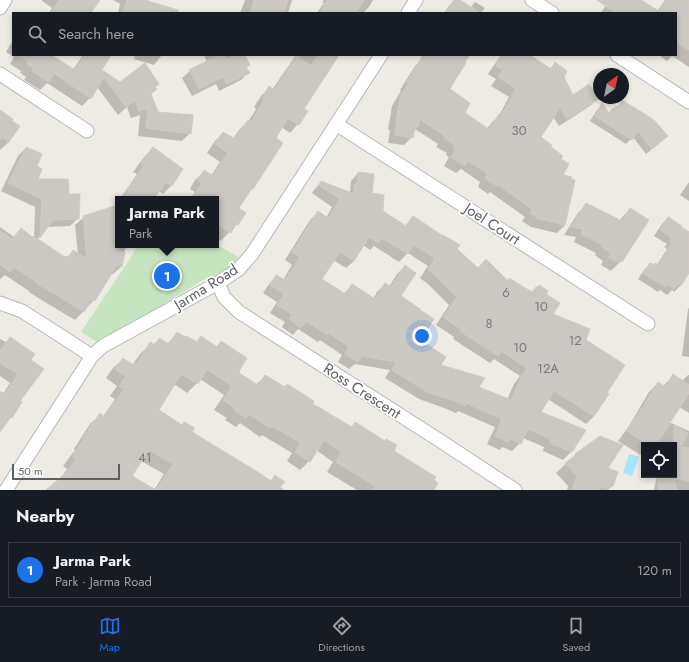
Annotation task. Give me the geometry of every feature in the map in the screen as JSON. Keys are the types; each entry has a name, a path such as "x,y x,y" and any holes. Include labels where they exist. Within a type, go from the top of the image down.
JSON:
{"street":[{"path":"0,8 5,0"},
{"path":"409,12 416,0"},
{"path":"532,0 550,12"},
{"name":"Jarma Road","path":"6,490 92,356 103,346 218,283 238,270 252,254 380,56"},
{"path":"619,56 689,102"},
{"path":"0,74 87,131"},
{"name":"Joel Court","path":"336,124 648,324"},
{"name":"Ross Crescent","path":"218,283 224,297 239,312 426,431 515,490"},
{"path":"0,303 22,312 92,356"}],"green space":[{"path":"219,246 238,257 229,272 203,280 100,344 81,332 137,248 219,248"}],"water":[{"path":"629,454 639,457 632,476 623,473"}],"building":[{"path":"59,0 100,0 92,12 52,12"},
{"path":"127,0 145,0 178,10 178,12 123,12"},
{"path":"254,0 288,0 284,12 251,12"},
{"path":"327,0 364,0 357,12 321,12"},
{"path":"454,0 460,0 478,12 446,12"},
{"path":"597,0 641,0 659,11 667,0 689,0 689,50 677,43 677,12 615,12"},
{"path":"19,56 53,56 75,70 84,56 110,56 102,70 120,82 145,63 159,84 155,87 157,89 151,94 158,112 193,115 191,134 146,128 148,108 139,111 135,100 126,107 104,77 91,99 54,73 49,82 32,71 34,68 27,64 29,62"},
{"path":"217,56 225,56 227,59 233,56 246,56 250,65 246,67 250,73 227,84 223,77 199,89 189,70"},
{"path":"297,56 311,66 317,56 338,56 304,109 308,111 299,125 288,118 276,138 283,143 239,208 246,213 238,225 236,224 231,233 219,226 219,196 194,196 202,183 197,180 204,170 213,176 228,153 215,144 223,132 235,139 248,120 251,122 264,100 262,98 269,86 274,90"},
{"path":"422,56 469,56 450,89 470,103 465,113 489,129 500,113 502,114 516,89 498,77 503,70 496,66 501,56 532,56 551,69 555,62 567,71 564,77 573,95 589,84 593,90 593,103 567,119 560,108 541,137 563,156 561,159 569,164 563,175 572,177 571,179 575,180 565,225 539,219 530,213 532,209 498,185 497,186 485,178 488,174 468,161 465,166 451,157 456,149 453,147 455,145 444,138 445,136 420,119 418,127 415,127 413,138 395,135 400,97 409,83 407,82"},
{"path":"601,104 609,113 616,106 618,107 620,104 628,104 654,120 668,136 652,149 638,131 632,140 595,116"},
{"path":"0,110 20,126 9,142 2,137 0,140"},
{"path":"26,147 42,154 37,166 42,169 38,179 68,179 69,194 80,194 79,219 53,220 40,238 42,199 8,183"},
{"path":"153,147 183,169 172,186 166,182 156,196 123,196 144,166 141,163"},
{"path":"358,172 374,174 372,193 384,195 383,211 406,226 413,216 443,236 460,245 457,249 478,268 486,259 508,281 509,278 532,292 539,285 548,291 546,294 560,303 553,314 590,329 586,340 625,365 607,393 609,394 594,416 554,391 541,412 586,430 572,452 550,443 551,439 528,429 521,444 510,439 508,442 495,436 502,419 466,403 465,406 427,392 392,370 396,362 362,356 358,362 345,354 349,347 328,332 327,335 306,321 301,328 289,319 292,314 277,305 284,294 270,285 276,275 285,280 300,257 292,252 318,211 328,218 340,199 319,185 321,181 354,194 355,184 357,184","holes":["369,237 378,243 382,238 408,254 414,245 435,258 428,270 457,297 443,317 461,329 460,331 498,356 501,351 527,368 522,375 511,400 479,387 485,378 441,365 446,357 420,340 434,319 401,296 416,273 405,265 391,287 385,283 375,299 352,284 345,294 322,279 340,252 354,261"]},
{"path":"586,203 622,221 630,208 649,220 622,262 621,261 619,263 608,257 611,253 602,247 603,245 581,234 583,229 571,227"},
{"path":"115,206 115,248 118,248 118,251 125,253 122,267 117,265 95,301 92,299 84,312 36,283 37,282 14,267 10,272 0,264 0,231 12,239 21,228 32,237 33,236 65,257 69,257 73,250 87,259 83,216"},
{"path":"668,217 689,232 689,273 681,286 678,284 674,289 667,284 665,287 643,273 650,263 659,265 672,243 670,241 672,238 660,230"},
{"path":"177,332 197,342 201,336 217,347 221,341 247,358 239,373 258,385 265,375 285,387 287,384 314,401 313,404 352,427 355,422 385,441 386,439 397,445 394,451 436,477 434,480 438,483 434,490 373,490 375,486 336,462 341,452 324,440 310,462 295,452 301,443 272,426 270,428 249,414 246,418 234,410 235,408 223,400 232,386 207,369 198,384 181,374 159,410 182,425 184,422 195,428 192,432 271,481 275,475 285,482 280,487 284,490 156,490 46,490 67,472 76,459 72,456 83,440 82,439 100,413 104,417 124,389 119,386 126,376 115,369 123,358 133,365 135,362 137,363 150,342 155,345 159,338 169,344","holes":["149,450 173,464 156,490 132,476"]},
{"path":"10,337 35,354 31,360 44,369 20,401 22,402 12,418 11,417 0,432 0,391 5,394 18,374 0,363 0,351"},
{"path":"673,374 689,385 689,393 658,442 644,442 627,431 658,382 666,387"},
{"path":"674,425 688,433 681,447 689,448 689,481 674,478 677,478 677,442 674,442"},
{"path":"600,436 623,445 608,468 618,472 613,486 606,489 603,487 597,490 572,490 577,476 565,463"},
{"path":"657,478 674,478 677,490 659,490"}],"place":[{"name":"Jarma Park","path":"167,276"}]}
